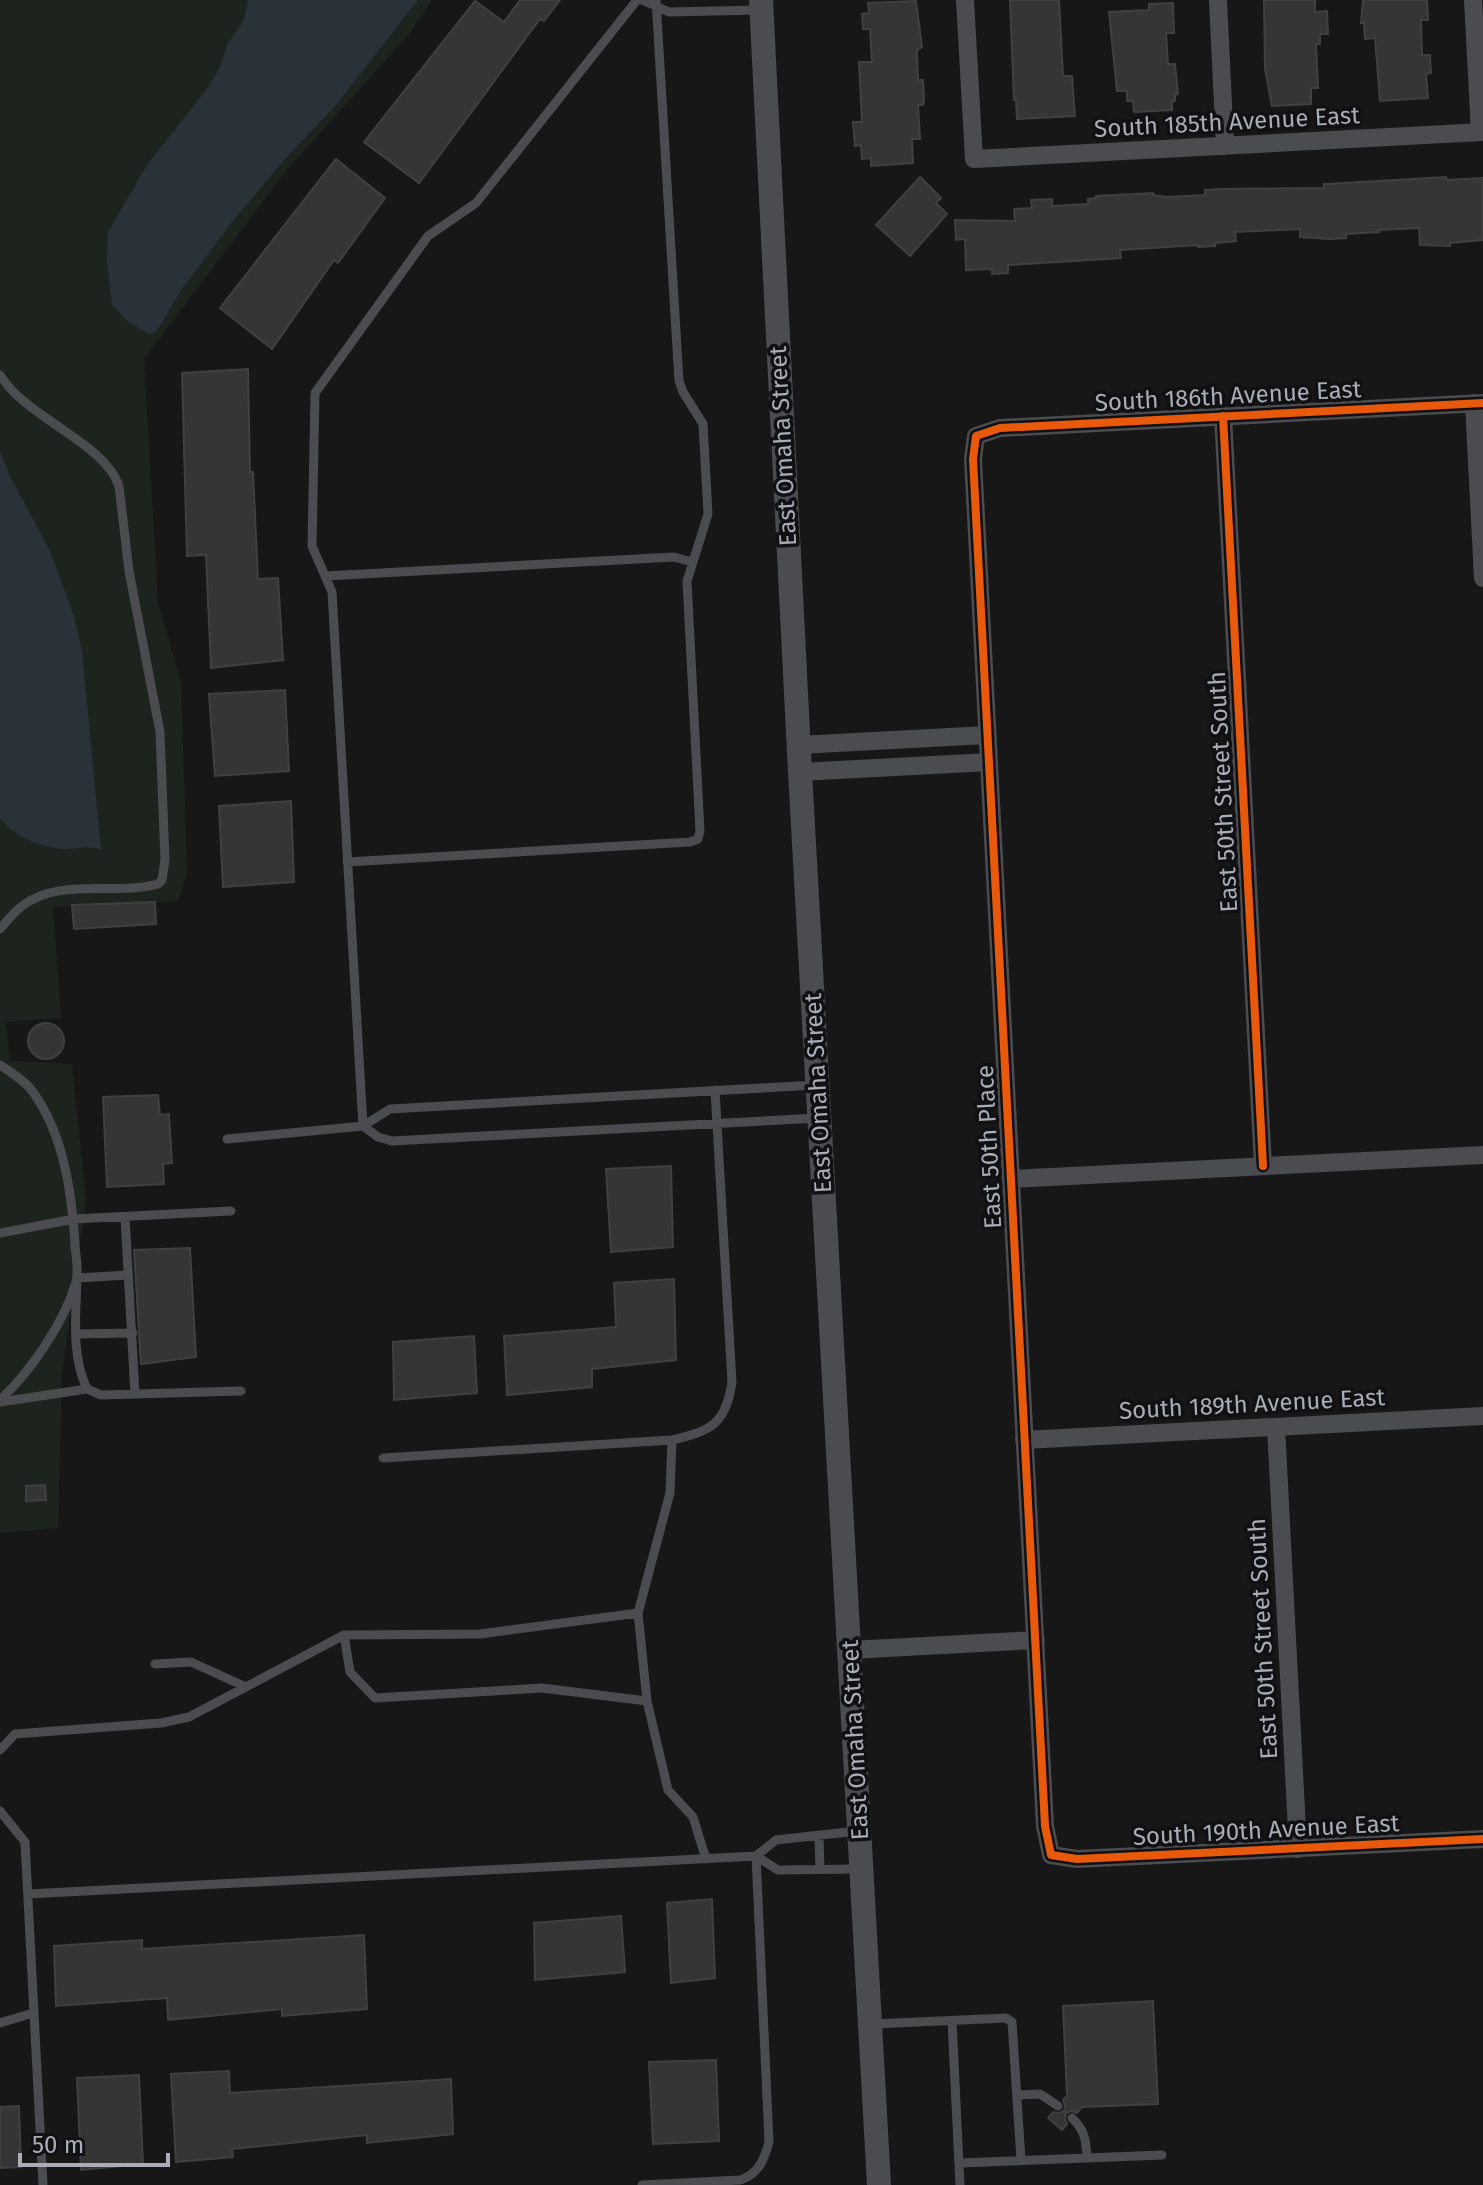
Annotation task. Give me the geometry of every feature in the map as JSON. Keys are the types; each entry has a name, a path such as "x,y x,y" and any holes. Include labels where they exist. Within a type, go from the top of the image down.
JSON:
{"street":[{"name":"South 185th Avenue East","path":"965,0 974,159 1482,132"},
{"path":"1218,0 1225,146"},
{"path":"1473,0 1482,132"},
{"name":"East Omaha Street","path":"761,5 800,772 879,2185"},
{"path":"1478,403 1483,578"},
{"name":"South 186th Avenue East","path":"976,436 1000,428 1478,403"},
{"name":"East 50th Street South","path":"1223,416 1263,1166"},
{"name":"East 50th Place","path":"976,436 973,459 1024,1440 1045,1826 1051,1855"},
{"path":"799,745 987,735"},
{"path":"800,772 989,762"},
{"path":"1011,1179 1483,1155"},
{"name":"South 189th Avenue East","path":"1024,1440 1483,1416"},
{"name":"East 50th Street South","path":"1276,1427 1298,1849"},
{"path":"850,1650 1036,1640"},
{"name":"South 190th Avenue East","path":"1051,1855 1077,1859 1483,1839"}],"lane":[{"path":"363,1126 332,592 312,546 315,393 428,236 476,203 640,0 656,3 669,12 761,5"},
{"path":"701,0 701,11"},
{"path":"347,862 690,842 698,839 687,581 708,514 703,424 679,381 656,3"},
{"path":"0,375 26,404 103,461 116,477 126,554 157,708 165,860 162,880 158,884 69,890 44,895 23,905 0,929"},
{"path":"325,576 674,557 692,562"},
{"path":"0,1065 20,1078 33,1092 47,1117 66,1174 74,1219 76,1334 80,1375 87,1389"},
{"path":"227,1139 363,1126 390,1109 818,1085"},
{"path":"383,1458 672,1440 701,1433 715,1424 729,1405 732,1382 715,1090"},
{"path":"363,1126 378,1137 392,1141 820,1118"},
{"path":"0,1233 74,1219 231,1211"},
{"path":"125,1217 135,1394"},
{"path":"77,1278 128,1275"},
{"path":"0,1401 36,1359 63,1311 77,1278"},
{"path":"76,1334 133,1333"},
{"path":"0,1401 87,1389 101,1395 241,1391"},
{"path":"672,1440 670,1493 638,1613 647,1701 668,1790 693,1817 706,1859"},
{"path":"0,1750 15,1734 161,1723 189,1717 344,1635 480,1634 638,1613"},
{"path":"344,1635 350,1672 375,1698 542,1688 647,1701"},
{"path":"155,1664 191,1662 246,1687"},
{"path":"0,1811 25,1842 43,2185"},
{"path":"28,1894 756,1856 776,1840 860,1830"},
{"path":"819,1837 820,1869"},
{"path":"756,1856 778,1870 862,1869"},
{"path":"642,2185 740,2180 749,2177 764,2162 769,2142 756,1856"},
{"path":"0,2023 33,2013"},
{"path":"870,2025 1006,2018 1012,2022 1021,2160"},
{"path":"952,2021 960,2185"},
{"path":"1017,2095 1040,2094 1058,2106"},
{"path":"1072,2118 1086,2138 1087,2157"},
{"path":"960,2163 1162,2155"}],"shaded area":[{"path":"0,0 432,0 410,33 286,171 144,359 158,602 181,682 187,873 178,901 53,907 61,1018 6,1022 10,1061 72,1064 86,1201 62,1373 58,1528 0,1533"},
{"path":"248,0 418,0 336,105 231,223 182,289 156,332 149,334 127,321 112,304 107,262 108,232 147,165 220,68 227,45 244,20"},
{"path":"0,451 50,551 74,616 82,651 101,850 45,846 21,836 0,819"}],"building":[{"path":"520,0 560,0 544,21 540,19 419,183 364,142 475,1 504,22"},
{"path":"1010,0 1059,0 1063,76 1072,76 1075,116 1017,119"},
{"path":"1264,0 1315,0 1315,12 1327,11 1328,34 1320,34 1320,44 1316,44 1318,88 1311,88 1311,104 1272,106 1265,69"},
{"path":"1363,0 1427,0 1428,20 1421,20 1422,55 1430,55 1431,73 1426,74 1428,98 1380,101 1375,38 1365,39 1364,23 1361,23"},
{"path":"916,1 922,47 917,50 918,80 923,80 924,101 923,105 918,105 920,139 912,139 913,163 871,166 871,158 862,159 861,145 855,146 853,122 862,122 859,62 872,62 870,29 863,29 862,14 869,13 868,3"},
{"path":"1173,3 1174,33 1166,33 1168,64 1175,64 1178,94 1172,101 1172,110 1134,112 1133,101 1127,101 1127,91 1117,91 1109,12 1149,10 1149,4"},
{"path":"336,159 385,198 338,263 334,260 272,349 220,308"},
{"path":"920,177 941,198 936,203 947,214 910,256 876,225"},
{"path":"1446,177 1447,180 1483,178 1483,240 1450,243 1450,246 1420,245 1419,228 1378,230 1330,239 1300,237 1300,229 1235,232 1236,241 1215,243 1215,246 1120,250 1121,258 1008,265 1008,273 992,274 992,269 966,270 965,239 956,240 955,220 1015,221 1014,209 1032,208 1031,200 1052,199 1052,206 1088,204 1088,199 1096,196 1153,193 1167,197 1205,195 1205,190 1324,188 1324,184"},
{"path":"248,369 250,472 253,472 258,579 278,578 283,660 211,668 206,555 187,556 182,373"},
{"path":"285,690 289,771 215,776 209,694"},
{"path":"291,801 294,882 223,887 219,806"},
{"path":"155,902 156,924 74,929 72,905"},
{"path":"46,1023 59,1028 64,1041 59,1054 46,1059 33,1054 28,1041 33,1028"},
{"path":"158,1095 160,1115 169,1114 172,1163 163,1164 164,1184 107,1187 103,1097"},
{"path":"671,1166 673,1247 611,1252 606,1169"},
{"path":"190,1248 196,1357 141,1364 134,1250"},
{"path":"674,1279 676,1360 592,1369 592,1387 507,1395 504,1336 616,1327 614,1283"},
{"path":"474,1336 477,1393 394,1400 393,1342"},
{"path":"45,1485 46,1500 26,1501 26,1486"},
{"path":"712,1899 715,1978 671,1983 667,1903"},
{"path":"621,1916 625,1972 535,1980 534,1923"},
{"path":"364,1935 367,2009 282,2016 282,2009 168,2020 167,1998 56,2006 54,1946 142,1940 142,1949"},
{"path":"1153,2001 1158,2104 1082,2107 1077,2113 1066,2113 1067,2124 1062,2130 1048,2118 1053,2112 1064,2111 1063,2100 1067,2096 1063,2006"},
{"path":"716,2060 719,2141 653,2144 649,2062"},
{"path":"229,2071 230,2093 451,2079 453,2134 367,2143 367,2135 232,2149 233,2157 176,2162 171,2074"},
{"path":"139,2075 143,2164 81,2170 77,2078"},
{"path":"19,2106 21,2167 0,2168 0,2107"}],"cycle path":[{"path":"1483,403 1000,428 976,436 973,459 1045,1826 1051,1855 1077,1859 1483,1839"},
{"path":"1223,416 1263,1166"}]}
